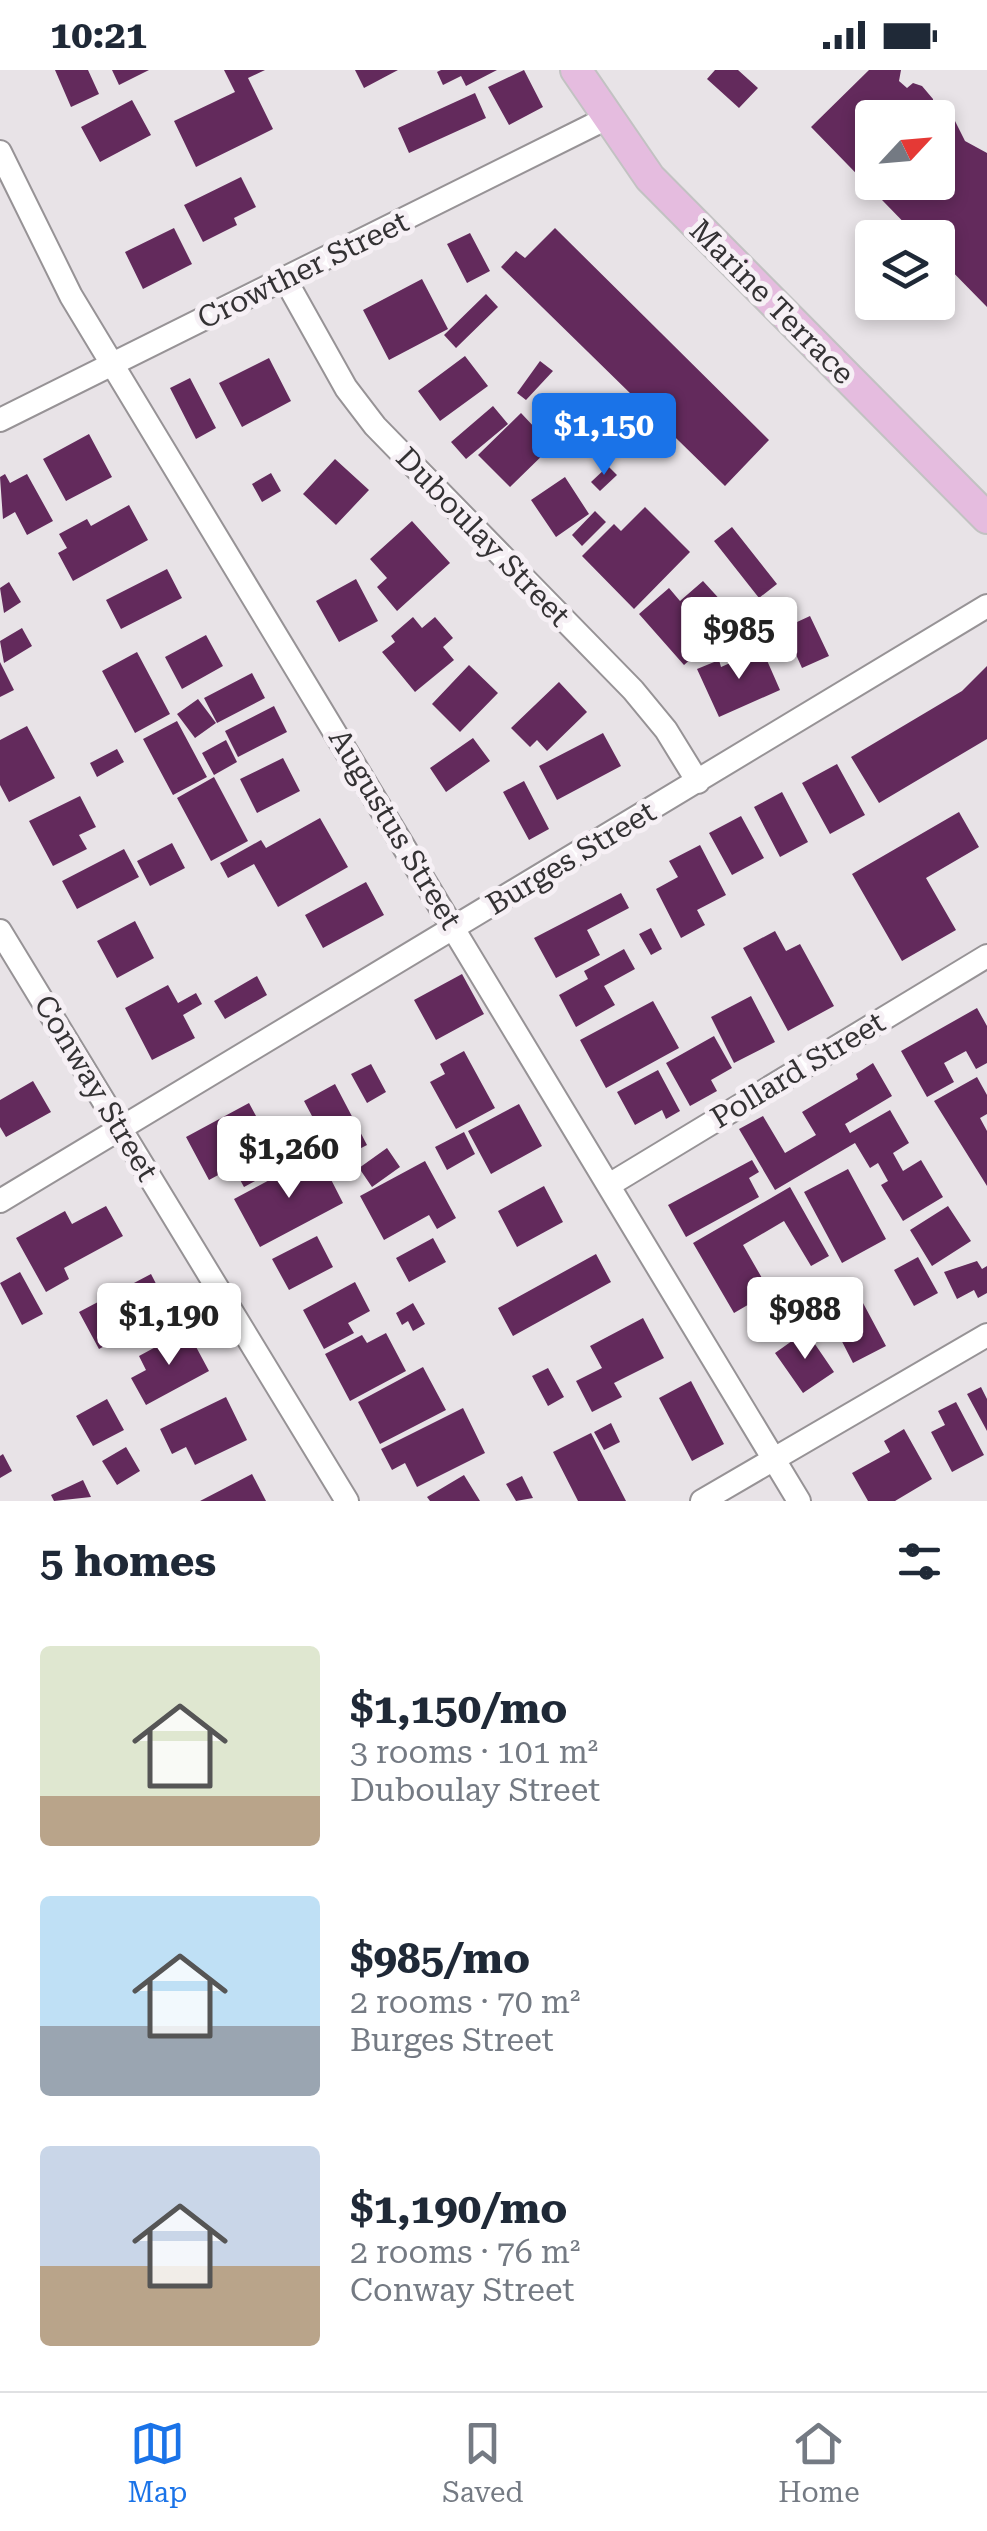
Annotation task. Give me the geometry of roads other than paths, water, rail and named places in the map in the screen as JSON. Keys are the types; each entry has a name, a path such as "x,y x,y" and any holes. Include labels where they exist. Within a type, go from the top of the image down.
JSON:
{"main road":[{"name":"Marine Terrace","path":"576,70 650,178 987,518"}],"street":[{"name":"Crowther Street","path":"0,420 606,119"},
{"name":"Augustus Street","path":"0,152 71,296 799,1501"},
{"name":"Duboulay Street","path":"285,280 346,388 375,426 633,690 666,730 698,782"},
{"name":"Burges Street","path":"0,1200 987,606"},
{"name":"Conway Street","path":"0,931 347,1501"},
{"name":"Pollard Street","path":"609,1184 987,956"},
{"path":"702,1501 987,1334"}]}
